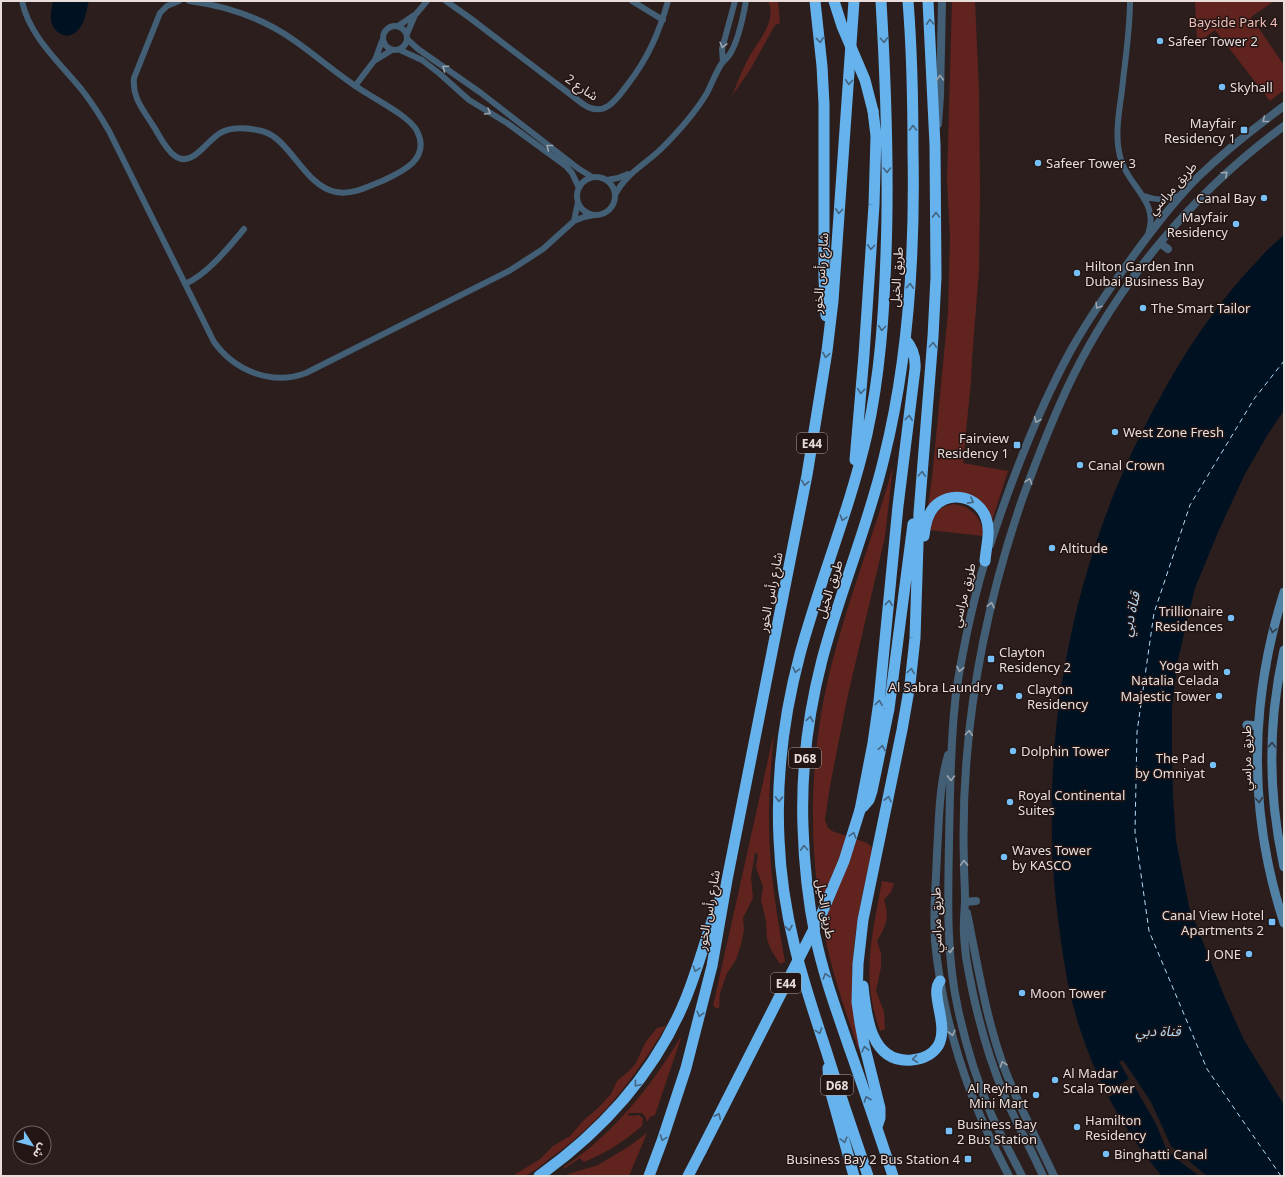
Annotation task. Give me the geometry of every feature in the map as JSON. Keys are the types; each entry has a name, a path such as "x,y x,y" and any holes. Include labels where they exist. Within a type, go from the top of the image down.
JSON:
{"highway":[{"path":"816,1 824,96 825,301 827,318 830,326"},
{"path":"834,1 842,26 865,80 873,110 876,136 874,205 864,355 855,453 855,481"},
{"name":"شارع رأس الخور","path":"649,1176 675,1105 694,1039 712,966 800,513 830,326 854,1"},
{"name":"طريق الخيل","path":"868,1176 812,1012 795,954 786,912 780,857 778,798 783,738 790,695 806,633 855,481 867,434 875,392 883,319 887,224 886,85 881,1"},
{"name":"طريق الخيل","path":"893,1176 829,988 815,936 807,883 803,835 803,799 806,742 816,686 830,631 870,509 884,458 897,399 905,339 911,279 914,208 913,101 908,1"},
{"path":"877,1128 880,1118 880,1108 862,1034 857,1002 857,986 861,935 899,745 913,661 919,513 935,307 936,145 928,1"},
{"name":"E44","path":"688,1176 822,913 844,861 860,810 876,722 898,506 915,363 912,350 905,339"},
{"path":"916,599 920,591 926,522 929,514 939,502 950,498 962,497 972,501 981,508 988,524 985,561"},
{"path":"860,810 871,796 879,761 889,709 896,644 912,529 915,519 919,513"},
{"path":"872,878 872,894 864,950 863,984 873,1036 876,1044 887,1054 902,1060 918,1060 926,1057 937,1047 943,1033 936,990 940,981"},
{"path":"539,1176 570,1153 597,1129 625,1098 650,1065 669,1033 685,999 715,911 728,880"},
{"path":"829,1061 829,1086 854,1176"},
{"path":"692,1176 701,1151"}],"main road":[{"name":"طريق مراسي","path":"1284,592 1272,632 1264,672 1258,726 1257,774 1260,815 1269,869 1284,924"},
{"name":"طريق مراسي","path":"1284,650 1277,688 1272,737 1272,782 1276,827 1284,867"},
{"path":"1247,725 1258,726"}],"street":[{"path":"22,1 29,20 38,36 90,101 109,131 210,335 219,349 230,360 243,368 258,374 273,377 289,377 306,373 509,271 543,249 574,221 594,214"},
{"path":"179,1 167,6 157,18 134,78 133,87 135,97 166,147 176,157 187,159 197,155 212,139 222,132 241,128 253,129 268,133 276,138 309,175 323,187 334,192 341,193 361,190 407,169 415,161 418,155 420,143 417,130 409,121 355,86 294,40 263,22 229,8 188,1"},
{"path":"398,26 416,14 427,1"},
{"name":"شارع 2","path":"446,1 583,104 597,110 607,107 615,100 637,73 650,51 663,20 668,1"},
{"path":"632,1 663,20"},
{"path":"722,62 722,49 735,1"},
{"path":"615,195 624,180 661,149 686,123 706,94 722,62 732,52 746,1"},
{"path":"936,145 940,96 942,1"},
{"path":"1130,1 1126,55 1118,122 1118,140 1121,160 1132,182 1144,196 1149,206 1151,218 1150,229 1145,240"},
{"path":"400,50 406,43 407,36 416,14"},
{"path":"355,86 374,61 386,29 390,26 398,26 405,30 407,36 422,52 476,90 579,170 592,177"},
{"path":"728,28 739,31"},
{"path":"382,41 384,45 392,50"},
{"path":"374,61 392,50 400,50 422,60 469,100 507,123 566,166 572,173 579,188 574,221"},
{"path":"469,100 469,93 476,90"},
{"name":"طريق مراسي","path":"1022,1176 984,1097 963,1031 954,990 950,952 948,914 954,704 959,670 971,614 985,561 1020,460 1058,376 1088,322 1145,240 1185,191 1222,155 1284,106"},
{"name":"طريق مراسي","path":"1043,1176 1005,1097 989,1052 975,1004 966,954 963,847 965,776 972,708 982,645 991,604 1006,548 1033,470 1073,376 1098,332 1125,289 1160,243 1188,211 1222,177 1254,149 1284,126"},
{"path":"607,180 623,177 633,172"},
{"path":"578,202 586,212 602,214 609,210 614,203 615,195 614,188 607,180 600,177 592,177 586,180 579,188"},
{"path":"1144,196 1154,200 1165,200 1176,197 1185,191"},
{"path":"185,284 193,280 212,264 244,229"},
{"path":"1160,243 1168,249"},
{"path":"1061,402 1069,406"},
{"path":"952,739 941,784 935,901 935,942 940,981 954,1043 967,1083 987,1133 1009,1176"},
{"path":"1276,827 1284,839"},
{"path":"976,901 965,902 987,996 992,1028 1012,1077 1022,1111 1055,1174"},
{"path":"1044,1154 1054,1160"}],"shaded area":[{"path":"1284,728 1284,812 1282,801 1282,764"}],"green space":[{"path":"768,1 778,1 780,23 775,25 750,70 732,96 745,65 765,32 770,17"},
{"path":"952,1 975,1 979,91 979,270 963,463 1008,471 991,524 970,495 927,513 932,478 948,312 950,238 947,180"},
{"name":"Bayside Park 4","path":"1195,1 1274,1 1251,17 1284,65 1284,90 1270,101 1215,30 1197,44"},
{"path":"893,466 885,537 847,699 825,820 828,828 832,831 867,843 871,846 872,852 858,919 852,972 854,1007 860,1054 834,973 820,911 813,840 813,804 818,733 832,663 846,613"},
{"path":"953,504 965,507 975,514 981,524 983,536 928,530 936,512"},
{"path":"774,733 771,766 769,840 774,892 785,962 780,964 771,950 767,939 766,921 761,900 763,887 756,867 758,854 755,853 751,877 753,898 743,918 744,930 736,960 727,973 720,993 719,1009 713,1006"},
{"path":"882,881 894,883 891,892 884,900 887,916 883,931 877,941 881,953 881,967 876,991 884,1012 885,1029 880,1031 872,1003 869,972 873,933"},
{"path":"666,1026 642,1064 602,1114 570,1143 540,1167 524,1176 512,1176 539,1160 553,1146 570,1136 611,1094 617,1081 636,1063 645,1043 657,1028"},
{"path":"680,1038 655,1115 650,1117 647,1122 642,1113 629,1113 627,1115 639,1115 643,1118 642,1126 608,1151 584,1162 580,1158 564,1169 564,1167 598,1140 629,1109 669,1056"},
{"path":"647,1133 629,1176 562,1176 598,1165 628,1147"}],"water":[{"path":"53,1 89,1 82,24 74,34 66,36 58,32 52,25 51,10"},
{"name":"قناة دبي","path":"1284,235 1284,410 1265,439 1244,476 1219,530 1195,588 1178,659 1172,706 1172,749 1176,840 1189,907 1225,998 1244,1040 1284,1105 1284,1176 1162,1176 1129,1132 1102,1083 1081,1032 1067,978 1056,902 1052,836 1053,770 1059,704 1070,639 1086,575 1107,513 1132,452 1172,376 1194,341 1218,307 1244,275 1264,253"}],"pier":[{"path":"1123,1060 1151,1102 1171,1146 1207,1176 1199,1176 1167,1151 1156,1124 1133,1084 1109,1097 1106,1093 1129,1079 1119,1062"}],"ferry route":[{"path":"1281,1176 1207,1069 1149,931 1135,832 1137,732 1154,613 1190,505 1254,399 1284,361"}],"place":[{"name":"Safeer Tower 2","path":"1160,41"},
{"name":"Skyhall","path":"1222,87"},
{"name":"Mayfair Residency 1","path":"1244,130"},
{"name":"Safeer Tower 3","path":"1038,163"},
{"name":"Canal Bay","path":"1264,198"},
{"name":"Mayfair Residency","path":"1236,224"},
{"name":"Hilton Garden Inn Dubai Business Bay","path":"1077,273"},
{"name":"The Smart Tailor","path":"1143,308"},
{"name":"West Zone Fresh","path":"1115,432"},
{"name":"Fairview Residency 1","path":"1017,445"},
{"name":"Canal Crown","path":"1080,465"},
{"name":"Altitude","path":"1052,548"},
{"name":"Trillionaire Residences","path":"1231,618"},
{"name":"Clayton Residency 2","path":"991,659"},
{"name":"Yoga with Natalia Celada","path":"1227,672"},
{"name":"Al Sabra Laundry","path":"1000,687"},
{"name":"Clayton Residency","path":"1019,696"},
{"name":"Majestic Tower","path":"1219,696"},
{"name":"Dolphin Tower","path":"1013,751"},
{"name":"The Pad by Omniyat","path":"1213,765"},
{"name":"Royal Continental Suites","path":"1010,802"},
{"name":"Waves Tower by KASCO","path":"1004,857"},
{"name":"Canal View Hotel Apartments 2","path":"1272,922"},
{"name":"J ONE","path":"1249,954"},
{"name":"Moon Tower","path":"1022,993"},
{"name":"Al Madar Scala Tower","path":"1055,1080"},
{"name":"Al Reyhan Mini Mart","path":"1036,1095"},
{"name":"Hamilton Residency","path":"1077,1127"},
{"name":"Business Bay 2 Bus Station","path":"949,1131"},
{"name":"Binghatti Canal","path":"1106,1154"},
{"name":"Business Bay 2 Bus Station 4","path":"968,1159"}]}
